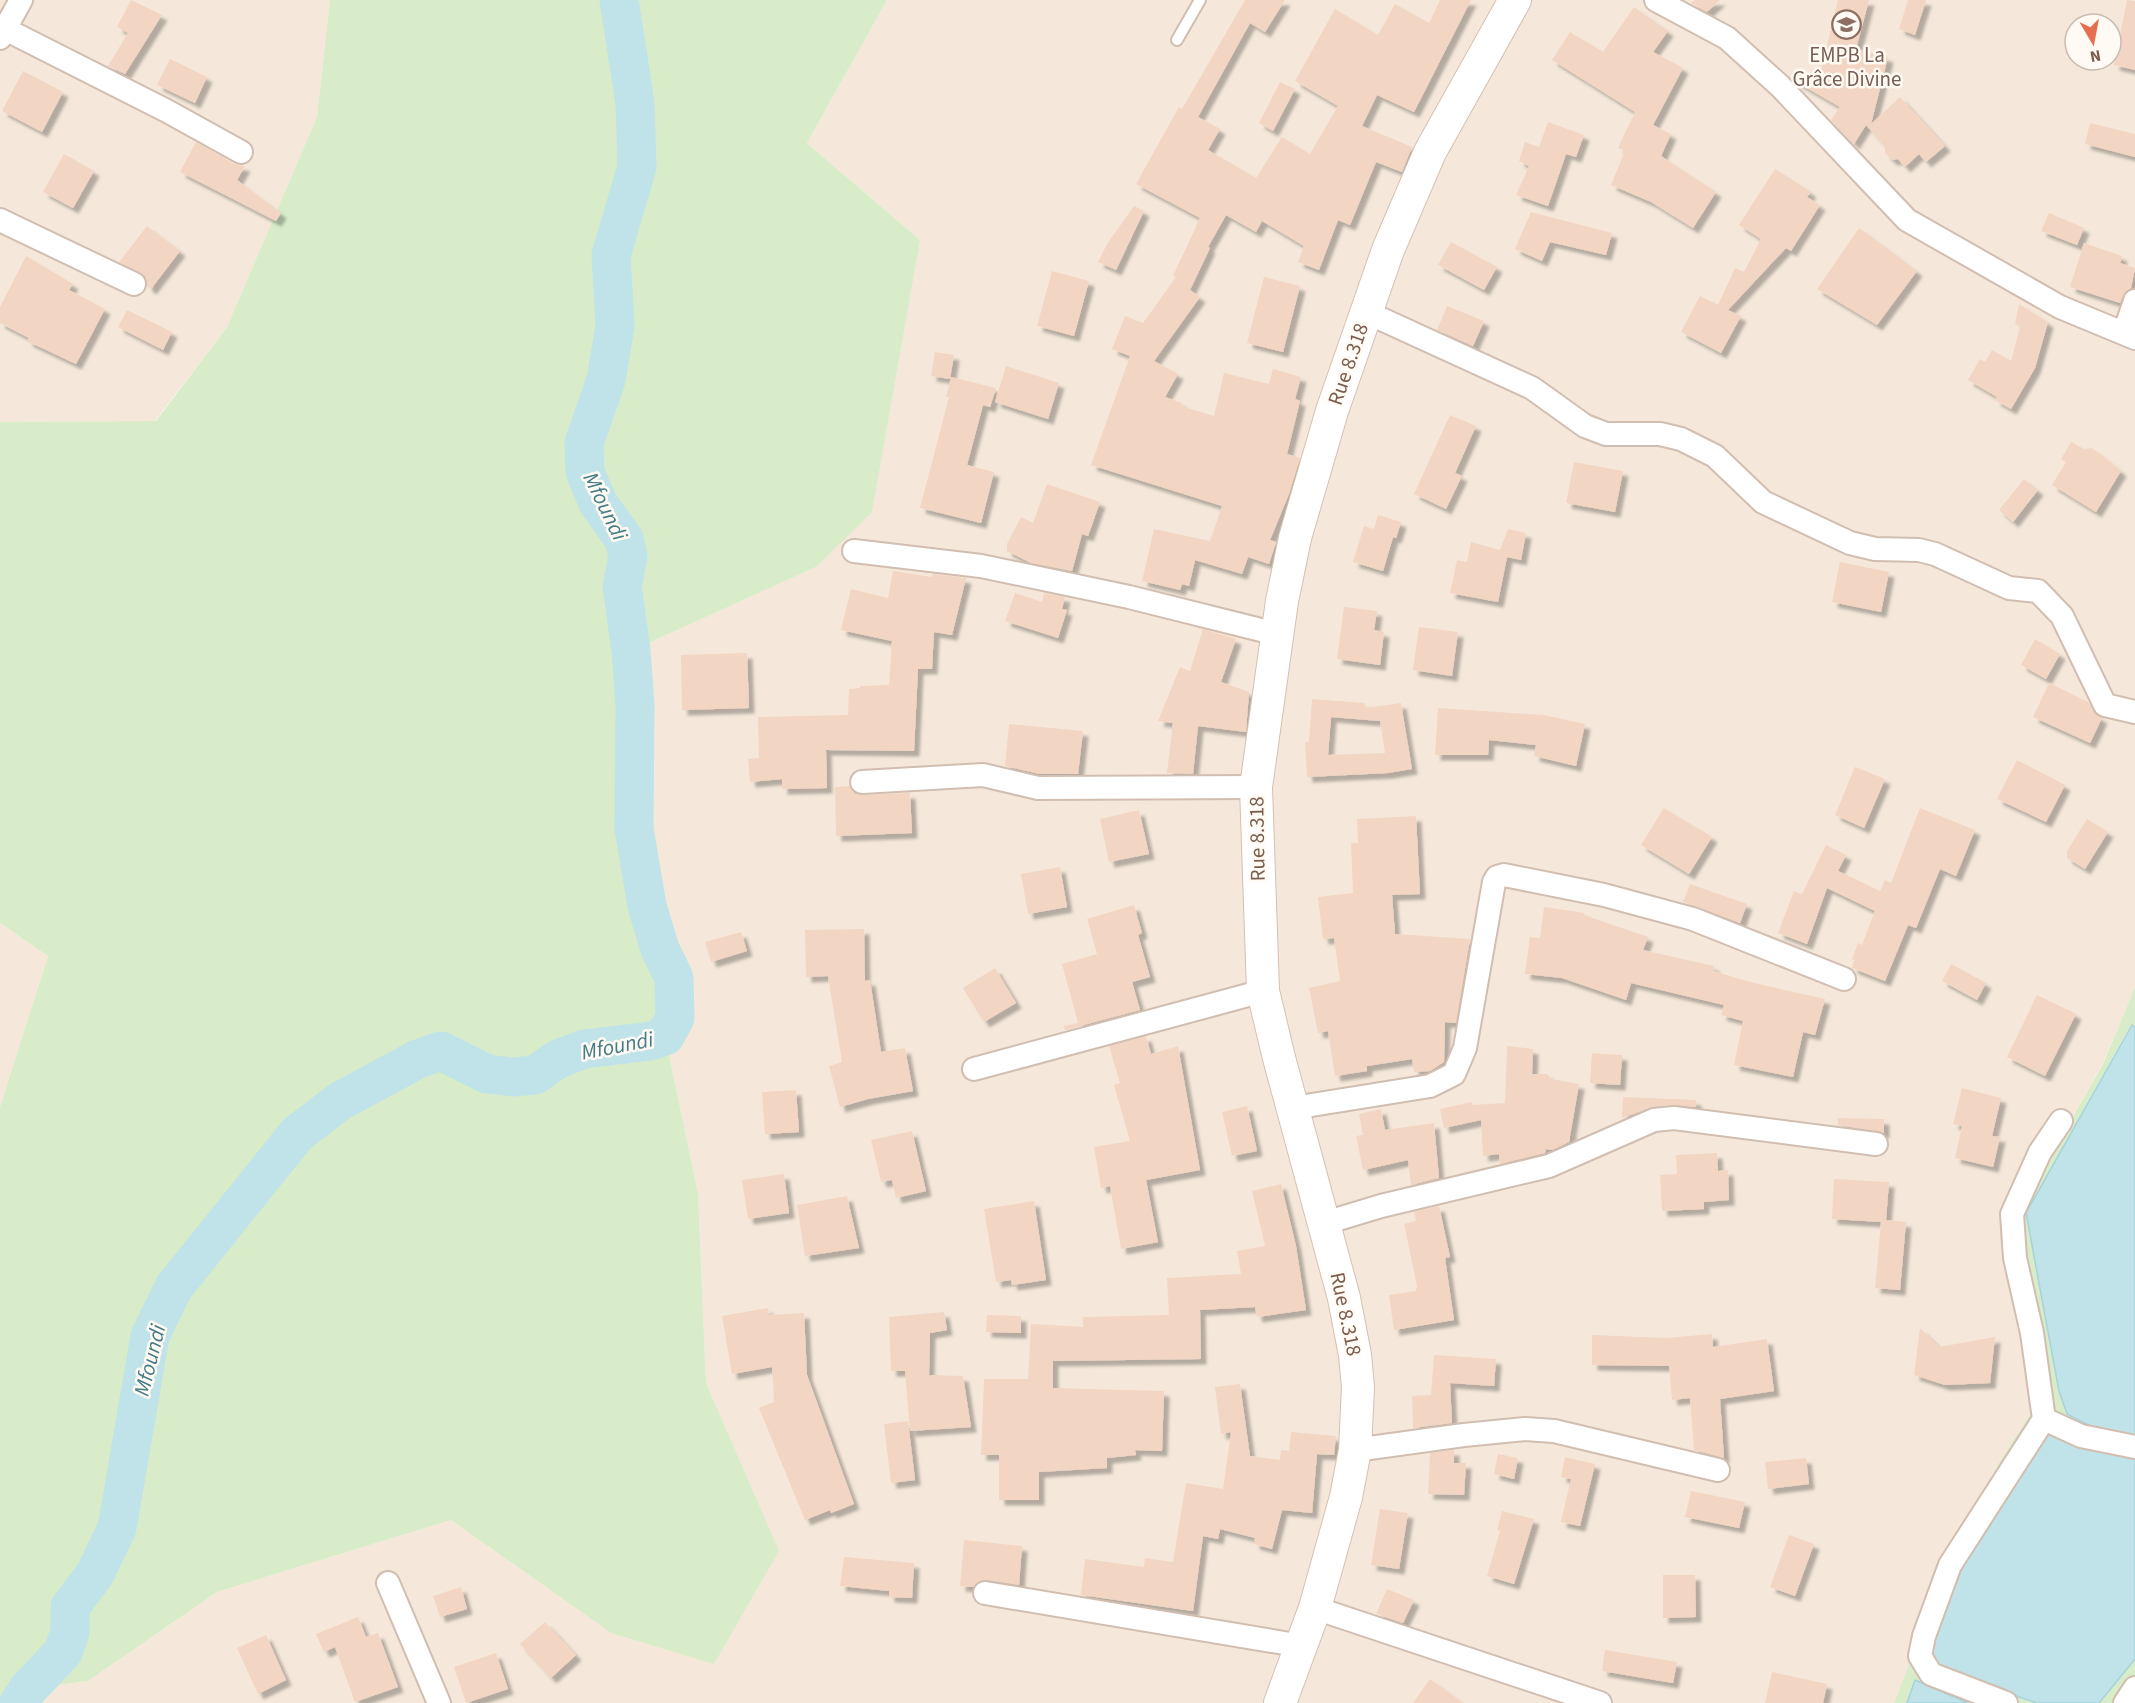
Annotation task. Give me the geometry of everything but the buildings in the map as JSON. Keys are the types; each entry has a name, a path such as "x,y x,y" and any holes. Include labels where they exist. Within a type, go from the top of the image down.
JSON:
{"main road":[{"name":"Rue 8.318","path":"1280,1703 1315,1608 1346,1497 1355,1450 1358,1387 1355,1355 1325,1223 1263,991 1256,787 1277,634 1294,538 1332,411 1388,250 1430,152 1515,0"}],"street":[{"path":"21,0 3,33 167,111 241,152"},
{"path":"1656,0 1727,38 1780,86 1908,220 2060,307 2129,335 2135,301"},
{"path":"0,220 134,284"},
{"path":"1366,312 1532,388 1586,426 1606,434 1660,434 1681,439 1715,456 1763,502 1850,543 1875,549 1919,550 1935,554 2009,588 2038,591 2062,616 2105,705 2135,712"},
{"path":"854,551 981,566 1129,597 1277,634"},
{"path":"862,782 983,775 1038,788 1256,787"},
{"path":"1293,1108 1430,1086 1454,1074 1465,1048 1494,882 1497,877 1504,875 1604,895 1693,919 1844,979"},
{"path":"974,1069 1263,991"},
{"path":"1325,1223 1382,1206 1549,1166 1654,1120 1674,1118 1876,1144"},
{"path":"2006,1703 1931,1674 1920,1656 1924,1636 1950,1565 2044,1419 2032,1333 2015,1258 2012,1214 2040,1152 2061,1120"},
{"path":"2044,1419 2081,1436 2135,1446"},
{"path":"1355,1450 1464,1434 1525,1429 1554,1431 1718,1470"},
{"path":"388,1582 439,1703"},
{"path":"986,1593 1302,1646"},
{"path":"1315,1608 1600,1703"},
{"path":"2125,1703 2135,1688"}],"lane":[{"path":"1177,40 1200,0"}],"shaded area":[{"path":"0,0 330,0 317,117 227,327 155,421 0,422"},
{"path":"887,0 2135,0 2135,987 2103,1063 2023,1203 2047,1388 2000,1461 1949,1560 1894,1703 19,1703 28,1689 88,1681 217,1592 451,1520 611,1633 714,1663 778,1551 706,1383 698,1193 665,1036 675,1018 674,978 660,949 647,906 634,829 635,706 631,651 816,567 920,240 807,143"},
{"path":"0,923 48,956 0,1107"}],"green space":[{"path":"330,0 887,0 807,143 920,240 872,512 816,567 631,651 637,843 647,906 674,986 675,1002 672,1019 665,1036 698,1193 706,1383 779,1551 714,1664 611,1633 451,1520 217,1592 88,1681 28,1689 19,1703 0,1703 0,1107 48,956 0,923 0,422 156,421 227,327 317,117"},
{"path":"2135,987 2135,1027 2131,1025 2026,1213 2092,1427 1929,1667 2037,1703 1968,1703 1916,1680 1907,1703 1894,1703 1949,1560 2000,1461 2047,1388 2020,1220 2023,1203 2103,1064"},
{"path":"2135,1659 2135,1703 2099,1703"}],"water":[{"path":"2132,1025 2135,1027 2135,1436 2092,1427 2067,1414 2059,1391 2026,1213"},
{"path":"2042,1432 2074,1444 2135,1456 2135,1659 2099,1703 2037,1703 1929,1667 1923,1653 1952,1569"},
{"path":"1915,1680 1968,1703 1907,1703"}],"waterway":[{"name":"Mfoundi","path":"19,1703 28,1689 63,1652 70,1632 70,1607 95,1574 117,1528 150,1336 174,1287 297,1134 340,1101 418,1059 441,1051 487,1074 513,1077 535,1075 558,1059 584,1049 651,1041 665,1036 675,1018 674,978 660,949 647,906 634,829 635,706 631,651 622,586 628,557 624,539 598,503 585,472 584,443 606,380 615,326 611,255 637,167 635,103 619,0"}],"place":[{"name":"EMPB La Grâce Divine","path":"1847,24"}]}
